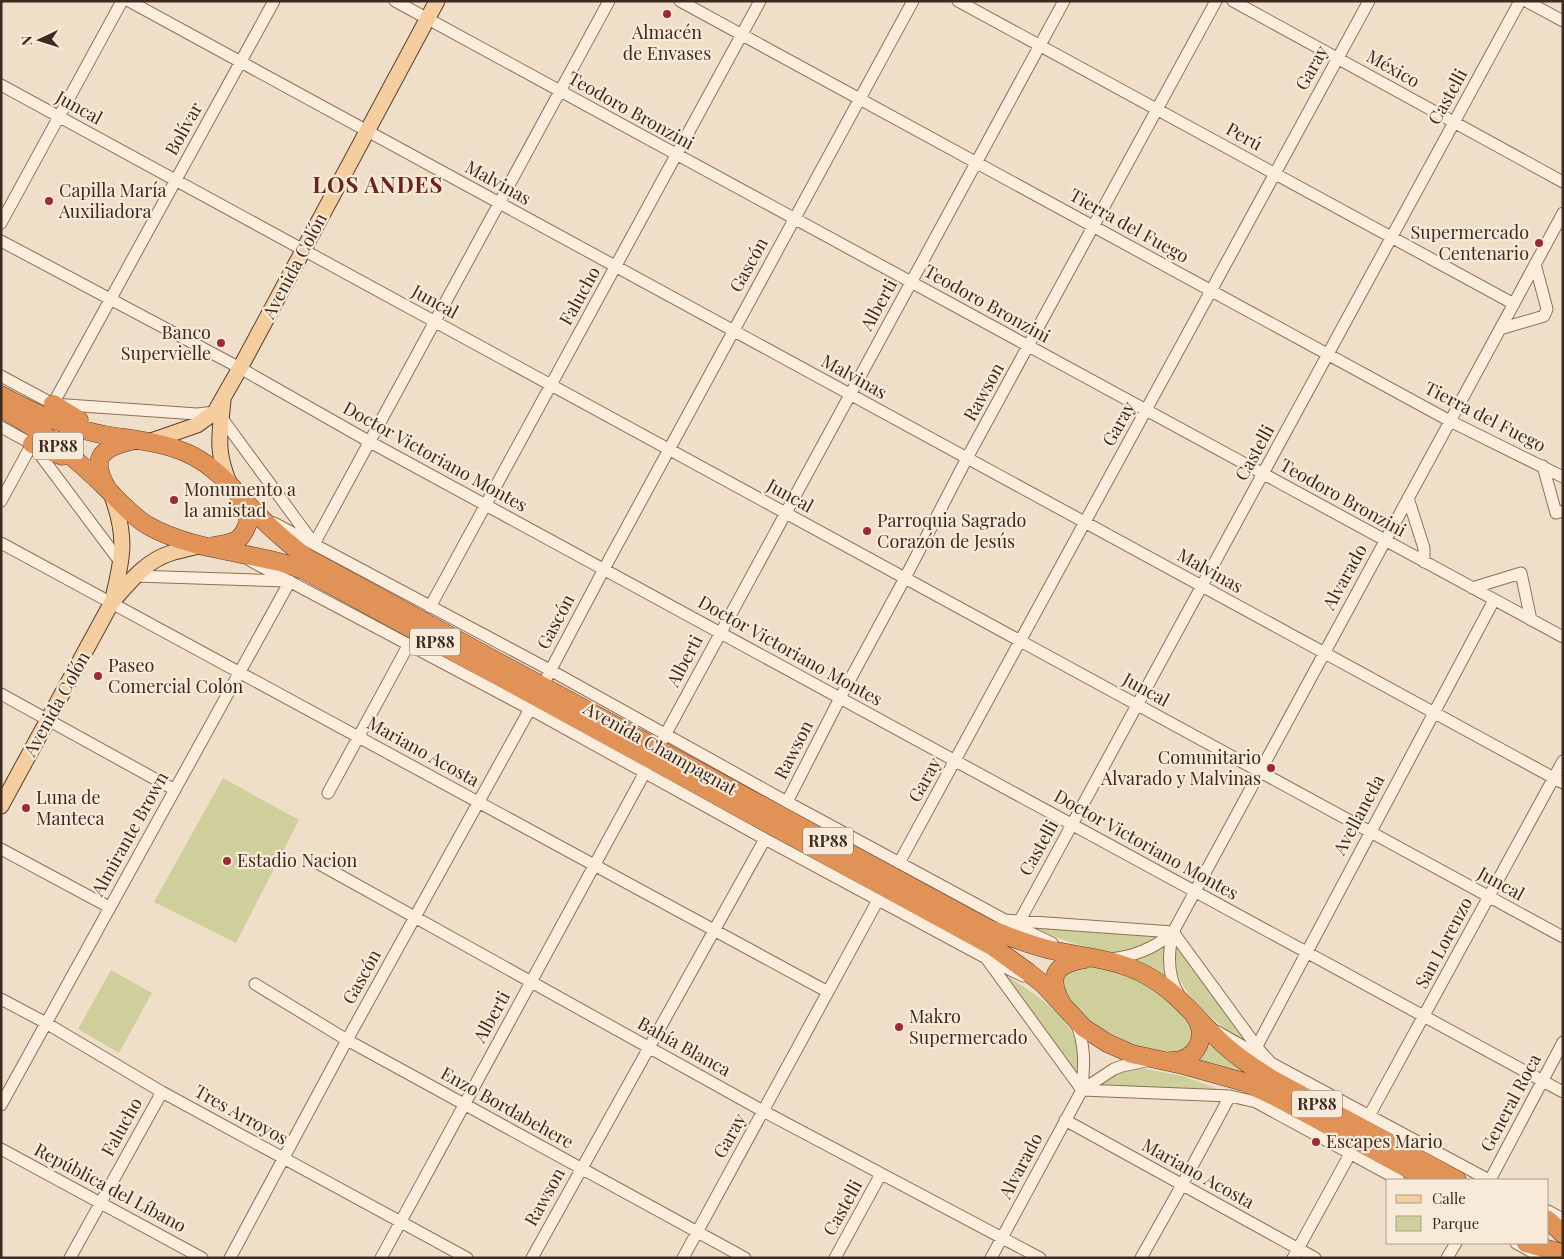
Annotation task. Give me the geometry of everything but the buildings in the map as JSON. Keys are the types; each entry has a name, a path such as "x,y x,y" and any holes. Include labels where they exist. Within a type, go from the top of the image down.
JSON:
{"highway":[{"name":"Avenida Champagnat","path":"1,395 43,415 103,434 181,450 195,457 216,472 259,516 307,558 992,946 1028,972 1052,993 1084,1028 1097,1037 1132,1054 1229,1077 1263,1090 1427,1179"},
{"path":"52,404 103,434"},
{"name":"Avenida Champagnat","path":"1,408 54,443 130,513 148,525 168,535 205,546 277,561 304,570 540,690"},
{"name":"Avenida Colón","path":"110,493 101,477 99,468 101,455 106,449 111,447 142,441"},
{"path":"32,444 76,462"},
{"name":"Avenida Colón","path":"205,546 234,543 245,533 249,520 234,489"},
{"name":"Avenida Champagnat","path":"655,754 987,928 1035,946 1122,964 1145,974 1164,986 1186,1005 1232,1051 1270,1078 1455,1179"},
{"name":"RP88","path":"1069,1013 1055,988 1055,978 1059,969 1070,961 1098,959"},
{"name":"RP88","path":"1171,1062 1184,1060 1193,1054 1200,1038 1200,1029 1196,1018 1186,1005"},
{"path":"1535,1246 1560,1247 1552,1221"}],"main road":[{"name":"Avenida Colón","path":"234,489 222,466 220,455 218,414 223,398 437,1"},
{"name":"Avenida Colón","path":"142,441 197,425 218,414"},
{"name":"Avenida Colón","path":"110,493 120,517 123,537 121,564 112,602"},
{"name":"Avenida Colón","path":"1,806 112,602 135,576 152,562 170,553 205,546"}],"street":[{"path":"1,223 122,1"},
{"name":"Malvinas","path":"128,1 1558,780"},
{"name":"Bolívar","path":"52,404 274,1"},
{"name":"Teodoro Bronzini","path":"395,1 1563,638"},
{"path":"314,544 609,1"},
{"name":"Tierra del Fuego","path":"680,1 1450,421 1563,477"},
{"name":"Falucho","path":"430,607 760,1"},
{"name":"Gascón","path":"230,1258 346,1040 479,803 913,1"},
{"name":"Perú","path":"958,1 1514,304"},
{"name":"Alberti","path":"381,1258 1064,1"},
{"name":"Rawson","path":"787,802 967,458 1216,1"},
{"name":"México","path":"1233,1 1563,182"},
{"name":"Garay","path":"899,864 1369,1"},
{"name":"Castelli","path":"1020,922 1520,1"},
{"path":"1526,1 1563,21"},
{"name":"Juncal","path":"1,85 1563,937"},
{"name":"Alvarado","path":"1186,1005 1174,987 1170,972 1169,948 1173,932 1563,213"},
{"name":"Doctor Victoriano Montes","path":"1,241 240,368 370,442 1563,1092"},
{"path":"1500,329 1544,316 1547,310 1535,264"},
{"path":"1,376 52,404 218,414"},
{"name":"Avenida Champagnat","path":"218,414 314,544"},
{"path":"1,427 32,444 121,564"},
{"path":"1,501 32,444"},
{"path":"1543,466 1556,513 1563,512"},
{"path":"1408,498 1424,548 1424,562"},
{"name":"Avenida Champagnat","path":"259,516 430,607 540,690 655,754 765,840 1029,979 1052,993"},
{"name":"Mariano Acosta","path":"1,543 828,992"},
{"name":"Avenida Champagnat","path":"237,553 409,644 540,690"},
{"path":"1472,588 1521,573 1531,620"},
{"name":"Avenida Champagnat","path":"135,576 290,581"},
{"name":"Almirante Brown","path":"1,1105 290,581"},
{"name":"Avellaneda","path":"1256,1046 1494,600"},
{"path":"328,793 409,644"},
{"path":"1,694 175,790"},
{"name":"Avenida Champagnat","path":"655,754 787,802 899,864 1076,955"},
{"name":"San Lorenzo","path":"1369,1116 1489,897 1558,780 1563,761"},
{"name":"Rawson","path":"532,1258 765,840"},
{"path":"1,848 109,907"},
{"name":"Bahía Blanca","path":"314,861 763,1111 1040,1258"},
{"name":"Garay","path":"683,1258 878,900"},
{"name":"Avenida Champagnat","path":"1005,920 1173,932 1256,1046 1277,1067"},
{"name":"Alvarado","path":"1098,959 1113,959 1141,951 1162,941 1173,932"},
{"name":"Avenida Champagnat","path":"986,958 1082,1090 1230,1096 1256,1102"},
{"name":"Enzo Bordabehere","path":"256,984 346,1040 745,1258"},
{"name":"Tres Arroyos","path":"1,999 46,1023 162,1092 467,1258"},
{"name":"Alvarado","path":"991,1258 1082,1090 1084,1049 1078,1029 1069,1013"},
{"name":"Avenida Champagnat","path":"1204,1024 1277,1067 1488,1179"},
{"name":"General Roca","path":"1491,1179 1563,1042"},
{"name":"Alvarado","path":"1082,1090 1105,1074 1122,1066 1140,1061 1171,1062"},
{"name":"Avenida Champagnat","path":"1171,1062 1256,1102 1398,1179"},
{"name":"Falucho","path":"70,1258 162,1092"},
{"path":"1141,1258 1230,1096"},
{"name":"Mariano Acosta","path":"1065,1120 1296,1253 1314,1258"},
{"name":"República del Líbano","path":"1,1149 202,1258"},
{"path":"1296,1253 1350,1154"},
{"name":"Castelli","path":"835,1258 881,1174"},
{"path":"1448,1258 1455,1244"},
{"path":"1522,1244 1535,1246"}],"green space":[{"name":"Estadio Nacion","path":"223,778 299,820 236,943 154,902"},
{"path":"1032,928 1160,935 1156,940 1127,952 1107,952 1072,943"},
{"path":"1169,938 1168,981 1123,960"},
{"path":"1176,942 1249,1044 1207,1014 1189,994 1176,970"},
{"path":"1081,965 1107,968 1152,984 1192,1025 1192,1046 1176,1054 1158,1054 1107,1037 1074,1009 1060,981 1061,977"},
{"path":"111,970 152,993 119,1053 78,1029"},
{"path":"1006,975 1040,998 1069,1027 1079,1052 1078,1079"},
{"path":"1207,1036 1445,1179 1435,1179 1199,1063 1197,1058"},
{"path":"1140,1068 1183,1076 1226,1092 1096,1087 1116,1074"}],"place":[{"name":"Almacén de Envases","path":"667,14"},
{"name":"Capilla María Auxiliadora","path":"49,201"},
{"name":"Supermercado Centenario","path":"1539,243"},
{"name":"Banco Supervielle","path":"221,343"},
{"name":"Monumento a la amistad","path":"174,500"},
{"name":"Parroquia Sagrado Corazón de Jesús","path":"867,531"},
{"name":"Paseo Comercial Colon","path":"98,676"},
{"name":"Comunitario Alvarado y Malvinas","path":"1271,768"},
{"name":"Luna de Manteca","path":"26,808"},
{"name":"Estadio Nacion","path":"227,861"},
{"name":"Makro Supermercado","path":"899,1027"},
{"name":"Escapes Mario","path":"1316,1142"}],"district":[{"name":"LOS ANDES","path":"378,185"}]}
